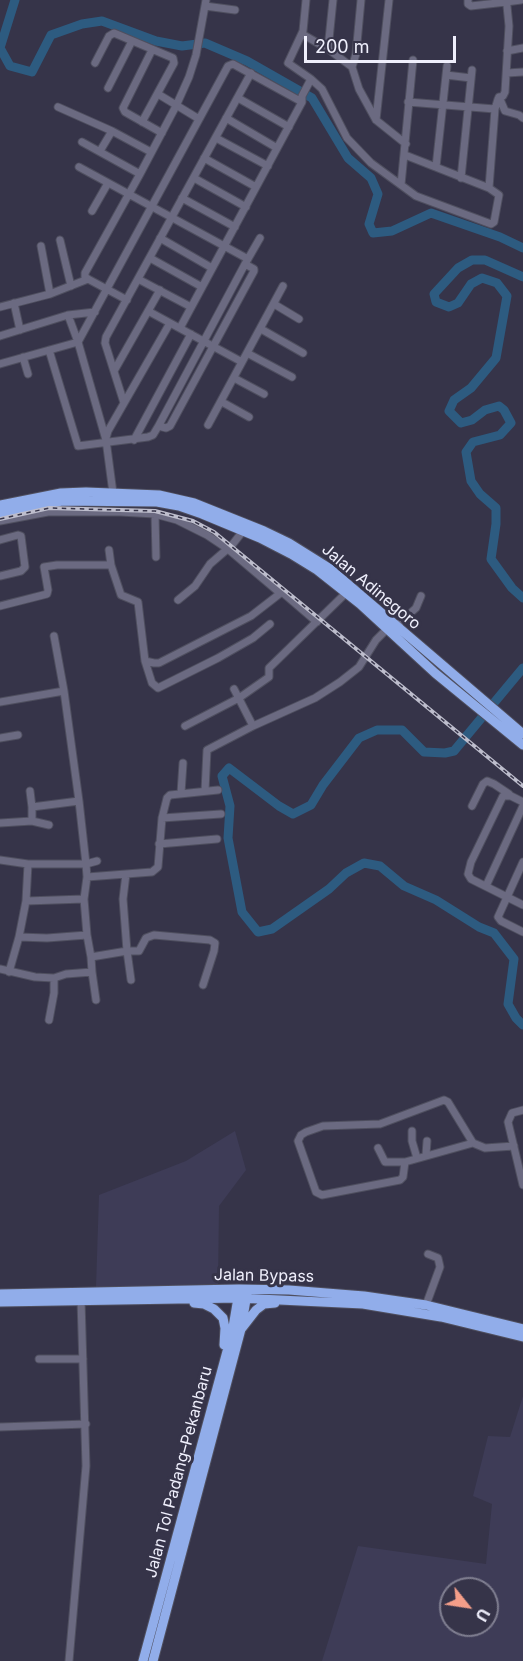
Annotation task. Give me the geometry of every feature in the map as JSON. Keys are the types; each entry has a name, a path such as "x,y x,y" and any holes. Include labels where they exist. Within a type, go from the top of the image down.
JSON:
{"highway":[{"name":"Jalan Adinegoro","path":"0,505 61,493 159,495 194,503 264,531 309,555 362,601"},
{"path":"0,513 62,501 157,502 179,506 243,531 291,554 317,570 346,593 362,601 501,721 523,745"},
{"path":"501,721 523,734"},
{"name":"Jalan Bypass","path":"0,1294 81,1300 154,1299 290,1290 353,1295 426,1305 523,1329"},
{"name":"Jalan Bypass","path":"0,1302 34,1297 243,1293 363,1304 478,1325 523,1337"},
{"name":"Jalan Tol Padang–Pekanbaru","path":"153,1661 241,1329 243,1293"},
{"name":"Jalan Tol Padang–Pekanbaru","path":"143,1661 243,1293"},
{"path":"154,1299 204,1304 214,1309 223,1318 225,1328 224,1363"},
{"path":"241,1329 255,1310 264,1304 313,1301"}],"street":[{"path":"306,0 302,34 288,63 312,79 322,89 351,143 371,163 416,196 491,224 494,222 499,195 489,188 405,155"},
{"path":"328,49 333,0"},
{"path":"362,0 356,54 352,67 359,89 376,120 406,144"},
{"path":"376,120 389,0"},
{"path":"468,0 471,6 521,0"},
{"path":"499,97 505,95 507,73 509,26 507,2"},
{"path":"127,300 88,279 85,273 176,106 196,55 205,3 235,10"},
{"path":"95,63 111,34 116,34 174,60 142,122"},
{"path":"302,34 328,49 352,67"},
{"path":"108,88 132,41"},
{"path":"507,51 523,48"},
{"path":"152,50 123,108 125,112 162,133"},
{"path":"401,185 413,60"},
{"path":"0,364 78,342 228,66 232,64 303,96"},
{"path":"436,167 447,66"},
{"path":"507,73 523,72"},
{"path":"124,403 105,340 251,73"},
{"path":"446,75 472,74 461,178"},
{"path":"180,328 289,127 312,79"},
{"path":"158,94 199,119"},
{"path":"489,188 495,109 499,97"},
{"path":"499,97 504,111 523,118"},
{"path":"238,98 289,127"},
{"path":"408,102 495,109"},
{"path":"58,107 112,131 151,153"},
{"path":"226,118 277,148"},
{"path":"100,152 112,131"},
{"path":"216,138 268,166"},
{"path":"82,142 140,174"},
{"path":"204,158 256,188"},
{"path":"79,166 224,246 249,264"},
{"path":"194,178 246,207"},
{"path":"92,210 108,183"},
{"path":"183,198 235,227"},
{"path":"160,238 212,268"},
{"path":"49,350 78,446 134,440 151,436 163,427 170,426 260,238"},
{"path":"60,240 71,286"},
{"path":"41,246 50,294"},
{"path":"150,258 202,287"},
{"path":"210,343 249,264"},
{"path":"0,307 50,294 88,279"},
{"path":"138,279 191,308"},
{"path":"208,425 283,286"},
{"path":"114,371 160,290"},
{"path":"14,303 20,330"},
{"path":"274,304 298,319"},
{"path":"148,311 242,362"},
{"path":"0,336 68,315 94,312"},
{"path":"68,315 78,342 106,442 113,493"},
{"path":"106,442 108,431 170,323"},
{"path":"261,329 303,353"},
{"path":"134,440 191,334"},
{"path":"247,353 292,377"},
{"path":"23,357 28,374"},
{"path":"234,378 264,394"},
{"path":"222,402 249,417"},
{"path":"0,521 48,512 155,514 177,520 228,549 317,621"},
{"path":"155,514 156,557"},
{"path":"178,600 198,583 216,558 228,549 243,531"},
{"path":"0,540 21,536 25,567 21,571 0,576"},
{"path":"109,550 111,565 121,595 138,602 145,662 152,683 158,688 244,643 270,624"},
{"path":"0,606 47,594 44,567 111,565"},
{"path":"145,662 159,663 205,640 251,616 280,593"},
{"path":"185,726 239,698 269,677 269,668 346,593"},
{"path":"205,791 207,750 315,698 355,671 376,640 416,608 421,596"},
{"path":"54,636 79,801 87,877 84,899 87,935 96,1000"},
{"path":"234,688 253,726"},
{"path":"0,702 64,691"},
{"path":"0,738 18,735"},
{"path":"181,793 183,763"},
{"path":"472,806 483,784 487,781 523,804 486,886"},
{"path":"87,877 152,872 158,867 162,818 167,798 170,795 181,793 218,790"},
{"path":"30,791 32,821"},
{"path":"511,796 505,795 501,798 468,870 469,877 523,905"},
{"path":"32,807 79,801"},
{"path":"162,818 221,814"},
{"path":"0,823 32,821 49,825"},
{"path":"159,844 218,839"},
{"path":"0,860 28,864 86,864 96,861"},
{"path":"523,862 499,913 499,919 523,932"},
{"path":"9,972 26,901 28,864"},
{"path":"126,874 123,899 131,980"},
{"path":"26,901 84,899"},
{"path":"19,937 47,938 87,935"},
{"path":"91,957 139,951 146,938 151,935 213,941 216,945 203,985"},
{"path":"0,969 35,977 54,978 66,974 92,972"},
{"path":"49,1020 54,978"},
{"path":"405,1162 404,1173 400,1180 320,1195 316,1192 298,1141 306,1132 323,1126 380,1124 444,1100 448,1102 473,1143 485,1148 514,1146"},
{"path":"523,1110 512,1113 509,1118 514,1146 521,1166 523,1185"},
{"path":"412,1131 411,1141 417,1158"},
{"path":"426,1155 427,1141"},
{"path":"378,1148 386,1162 405,1162 473,1143"},
{"path":"426,1305 440,1267 438,1258 428,1254"},
{"path":"69,1661 86,1466 81,1300"},
{"path":"39,1359 83,1359"},
{"path":"0,1427 86,1424"}],"shaded area":[{"path":"235,1131 246,1170 219,1206 218,1284 96,1287 99,1195 186,1161"},
{"path":"523,1396 523,1661 322,1661 358,1546 486,1564 492,1504 473,1496 488,1436 510,1437"}],"waterway":[{"path":"15,0 0,48 10,66 32,72 51,35 82,24 102,21 156,41 182,46 205,43 247,61 312,98 348,158 371,178 378,194 369,224 373,233 392,231 431,213 500,237 523,248"},
{"path":"523,277 485,260 472,260 458,268 434,294 436,302 449,307 458,303 471,284 482,278 497,283 507,296 496,358 471,388 454,400 449,411 461,423 472,420 485,410 499,406 511,423 500,435 473,442 466,452 471,481 480,494 496,508 491,559 512,588 523,598"},
{"path":"523,668 454,751 424,752 402,730 377,730 359,738 323,785 311,805 293,814 229,768 222,776 230,806 228,838 242,912 258,932 272,929 329,889 346,873 364,863 380,866 404,886 436,900 479,927 494,933 514,959 508,1004 523,1025"}],"railway":[{"path":"0,519 49,508 155,511 193,521 214,532 523,786"}]}
